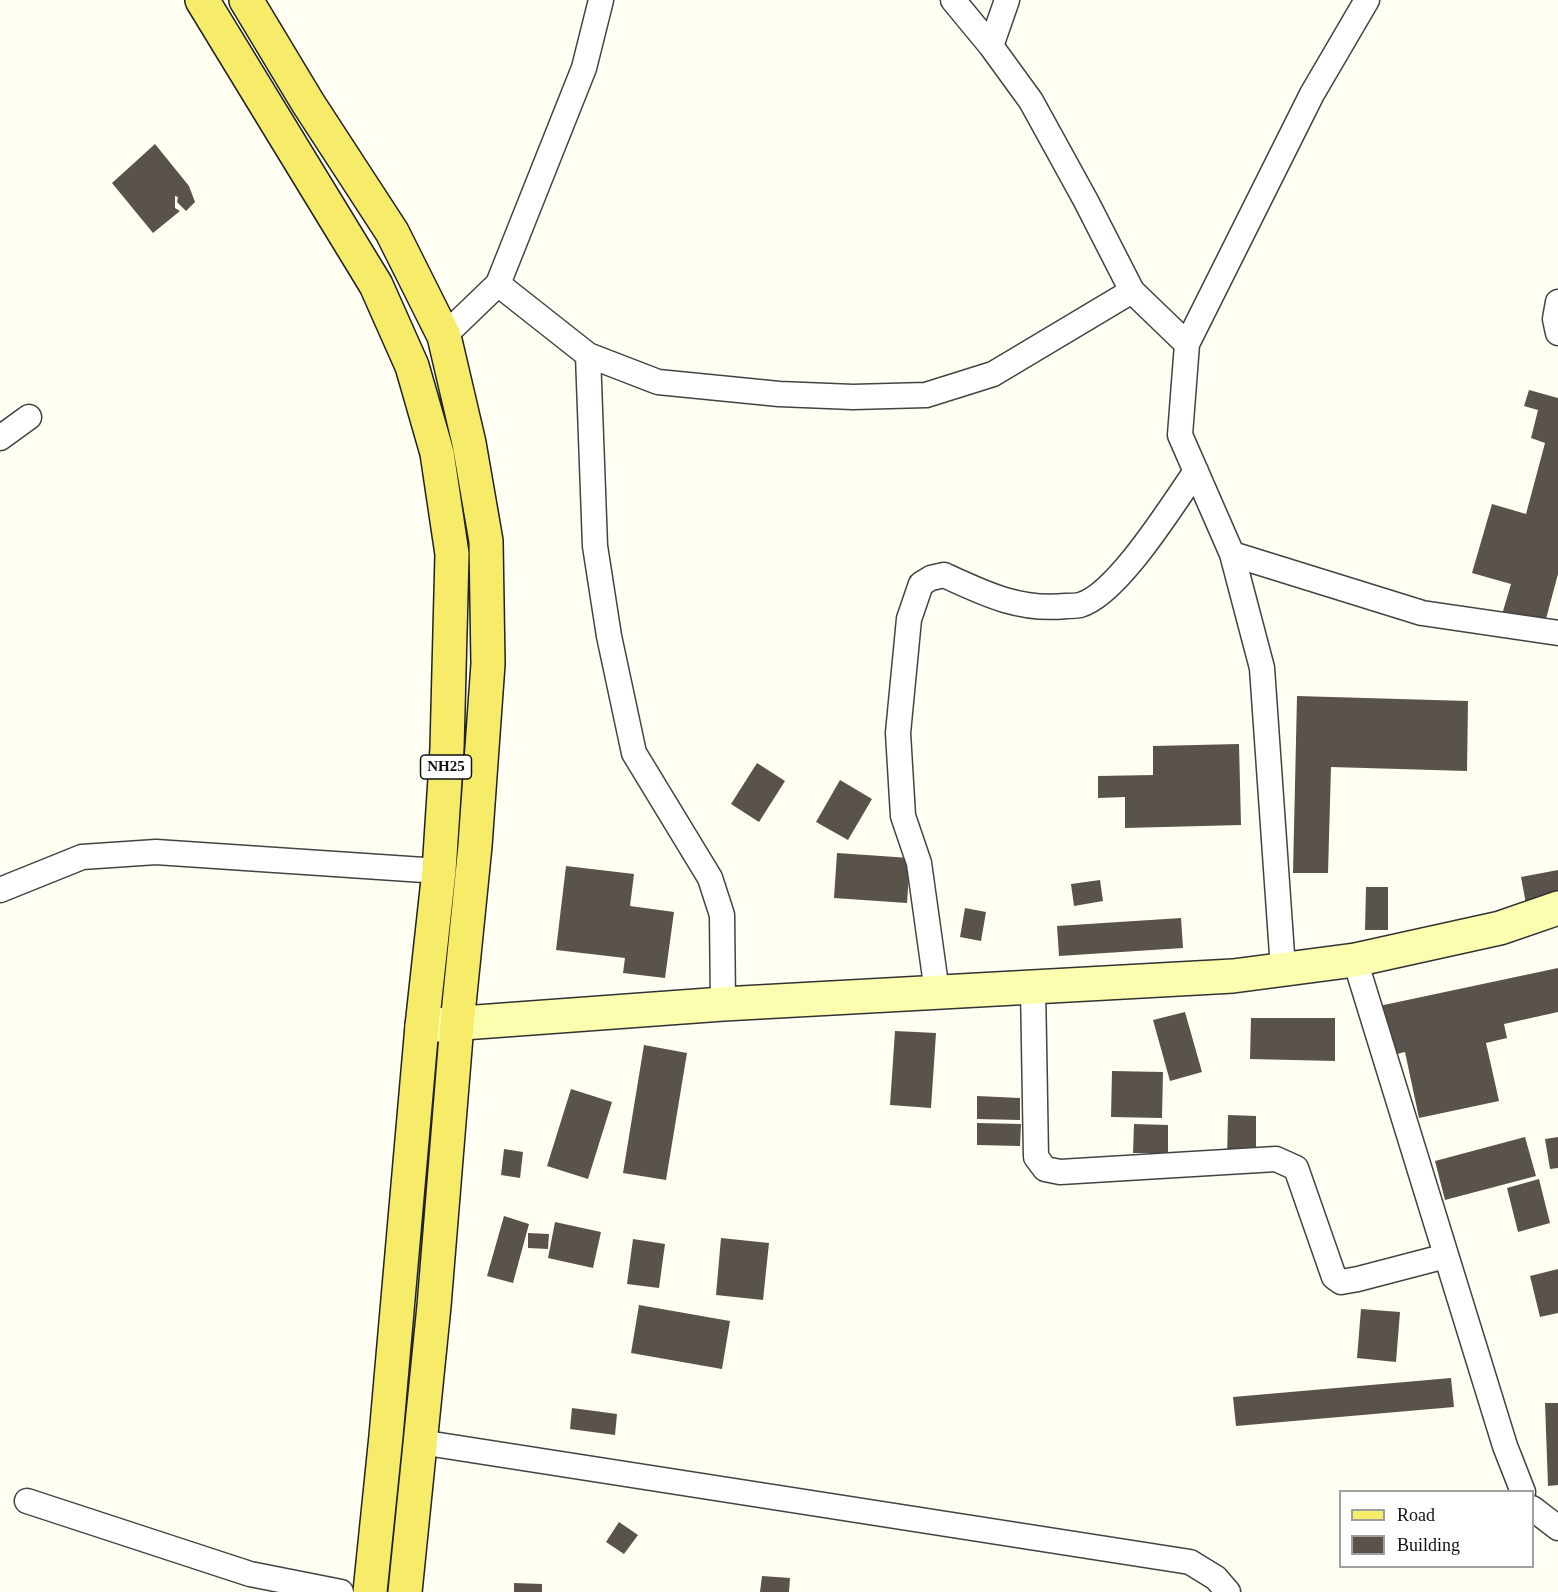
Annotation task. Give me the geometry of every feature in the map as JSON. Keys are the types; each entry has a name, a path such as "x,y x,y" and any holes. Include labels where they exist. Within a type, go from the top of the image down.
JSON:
{"main road":[{"name":"NH25","path":"202,0 376,285 412,366 437,453 452,554 447,748 439,871 422,1026 370,1592"},
{"name":"NH25","path":"246,0 308,103 392,232 444,336 469,443 486,541 488,664 475,846 435,1294 405,1592"}],"street":[{"path":"444,336 498,284 584,68 601,0"},
{"path":"953,0 991,46 1031,101 1132,291 1187,344"},
{"path":"991,46 1007,0"},
{"path":"1283,969 1262,668 1232,554 1180,435 1187,344 1312,94 1367,0"},
{"path":"498,284 588,355 658,382 779,394 842,397 926,395 993,374 1132,291"},
{"path":"1558,302 1555,319 1558,333"},
{"path":"588,355 595,546 609,636 634,753 710,878 722,915 723,1004"},
{"path":"0,438 29,417"},
{"path":"937,992 919,863 903,816 898,733 909,619 921,584 944,575 977,591 1019,605 1052,608 1081,605 1105,590 1134,558 1196,471"},
{"path":"1232,554 1422,613 1558,633"},
{"path":"0,888 82,858 156,852 439,871"},
{"path":"422,1026 723,1004 1233,976 1355,960 1500,928 1558,908"},
{"path":"1355,960 1505,1446 1523,1490"},
{"path":"1033,987 1036,1157 1046,1169 1060,1172 1276,1159 1296,1168 1334,1277 1341,1282 1446,1256"},
{"path":"420,1442 1190,1562 1216,1578 1228,1592"},
{"path":"27,1501 248,1583 340,1592"},
{"path":"1534,1509 1558,1528"}],"building":[{"path":"155,144 189,186 195,202 186,211 177,202 178,197 175,196 175,208 180,211 153,233 112,183"},
{"path":"1529,390 1558,398 1558,574 1543,630 1501,618 1511,584 1472,573 1492,504 1526,514 1545,443 1531,438 1538,410 1524,406"},
{"path":"1297,696 1468,701 1467,771 1331,767 1328,873 1293,873"},
{"path":"1239,744 1241,825 1125,828 1125,797 1098,798 1098,776 1153,775 1153,746"},
{"path":"757,763 785,781 759,822 731,804"},
{"path":"840,780 872,799 848,840 816,822"},
{"path":"837,853 910,858 907,903 834,898"},
{"path":"566,866 634,874 630,906 674,912 665,978 623,973 625,958 556,950"},
{"path":"1558,870 1558,898 1526,904 1521,877"},
{"path":"1100,880 1103,901 1074,906 1071,884"},
{"path":"1366,887 1388,887 1388,930 1365,930"},
{"path":"965,908 986,912 981,941 960,937"},
{"path":"1181,918 1183,948 1059,956 1057,926"},
{"path":"1558,968 1558,1012 1504,1024 1507,1038 1486,1043 1499,1101 1419,1118 1405,1052 1389,1056 1379,1006"},
{"path":"1185,1012 1202,1072 1170,1081 1153,1020"},
{"path":"1251,1018 1335,1018 1335,1061 1250,1059"},
{"path":"895,1031 936,1033 931,1108 890,1105"},
{"path":"644,1045 687,1053 666,1180 623,1173"},
{"path":"1112,1071 1163,1072 1162,1118 1111,1117"},
{"path":"571,1089 612,1102 588,1179 547,1166"},
{"path":"977,1096 1020,1098 1020,1120 977,1119"},
{"path":"1228,1115 1256,1116 1256,1159 1227,1159"},
{"path":"977,1123 1021,1124 1020,1146 977,1145"},
{"path":"1134,1124 1168,1125 1168,1153 1133,1153"},
{"path":"1525,1137 1536,1176 1445,1200 1435,1161"},
{"path":"1558,1137 1558,1168 1550,1169 1545,1139"},
{"path":"504,1149 523,1152 520,1178 501,1175"},
{"path":"1539,1179 1550,1223 1518,1232 1507,1188"},
{"path":"504,1216 529,1224 513,1283 487,1276"},
{"path":"555,1222 601,1232 593,1268 548,1258"},
{"path":"528,1233 549,1234 548,1249 528,1248"},
{"path":"721,1238 769,1243 763,1300 716,1295"},
{"path":"633,1239 665,1244 659,1288 627,1284"},
{"path":"1558,1269 1558,1313 1540,1317 1530,1276"},
{"path":"639,1305 730,1321 722,1369 631,1353"},
{"path":"1361,1309 1400,1312 1396,1362 1357,1358"},
{"path":"1451,1378 1454,1407 1236,1426 1233,1397"},
{"path":"1545,1403 1558,1403 1558,1485 1548,1486"},
{"path":"572,1408 617,1414 615,1435 570,1429"},
{"path":"619,1522 638,1535 624,1554 606,1542"},
{"path":"762,1576 790,1578 789,1592 760,1592"},
{"path":"514,1583 542,1584 542,1592 514,1592"}]}
